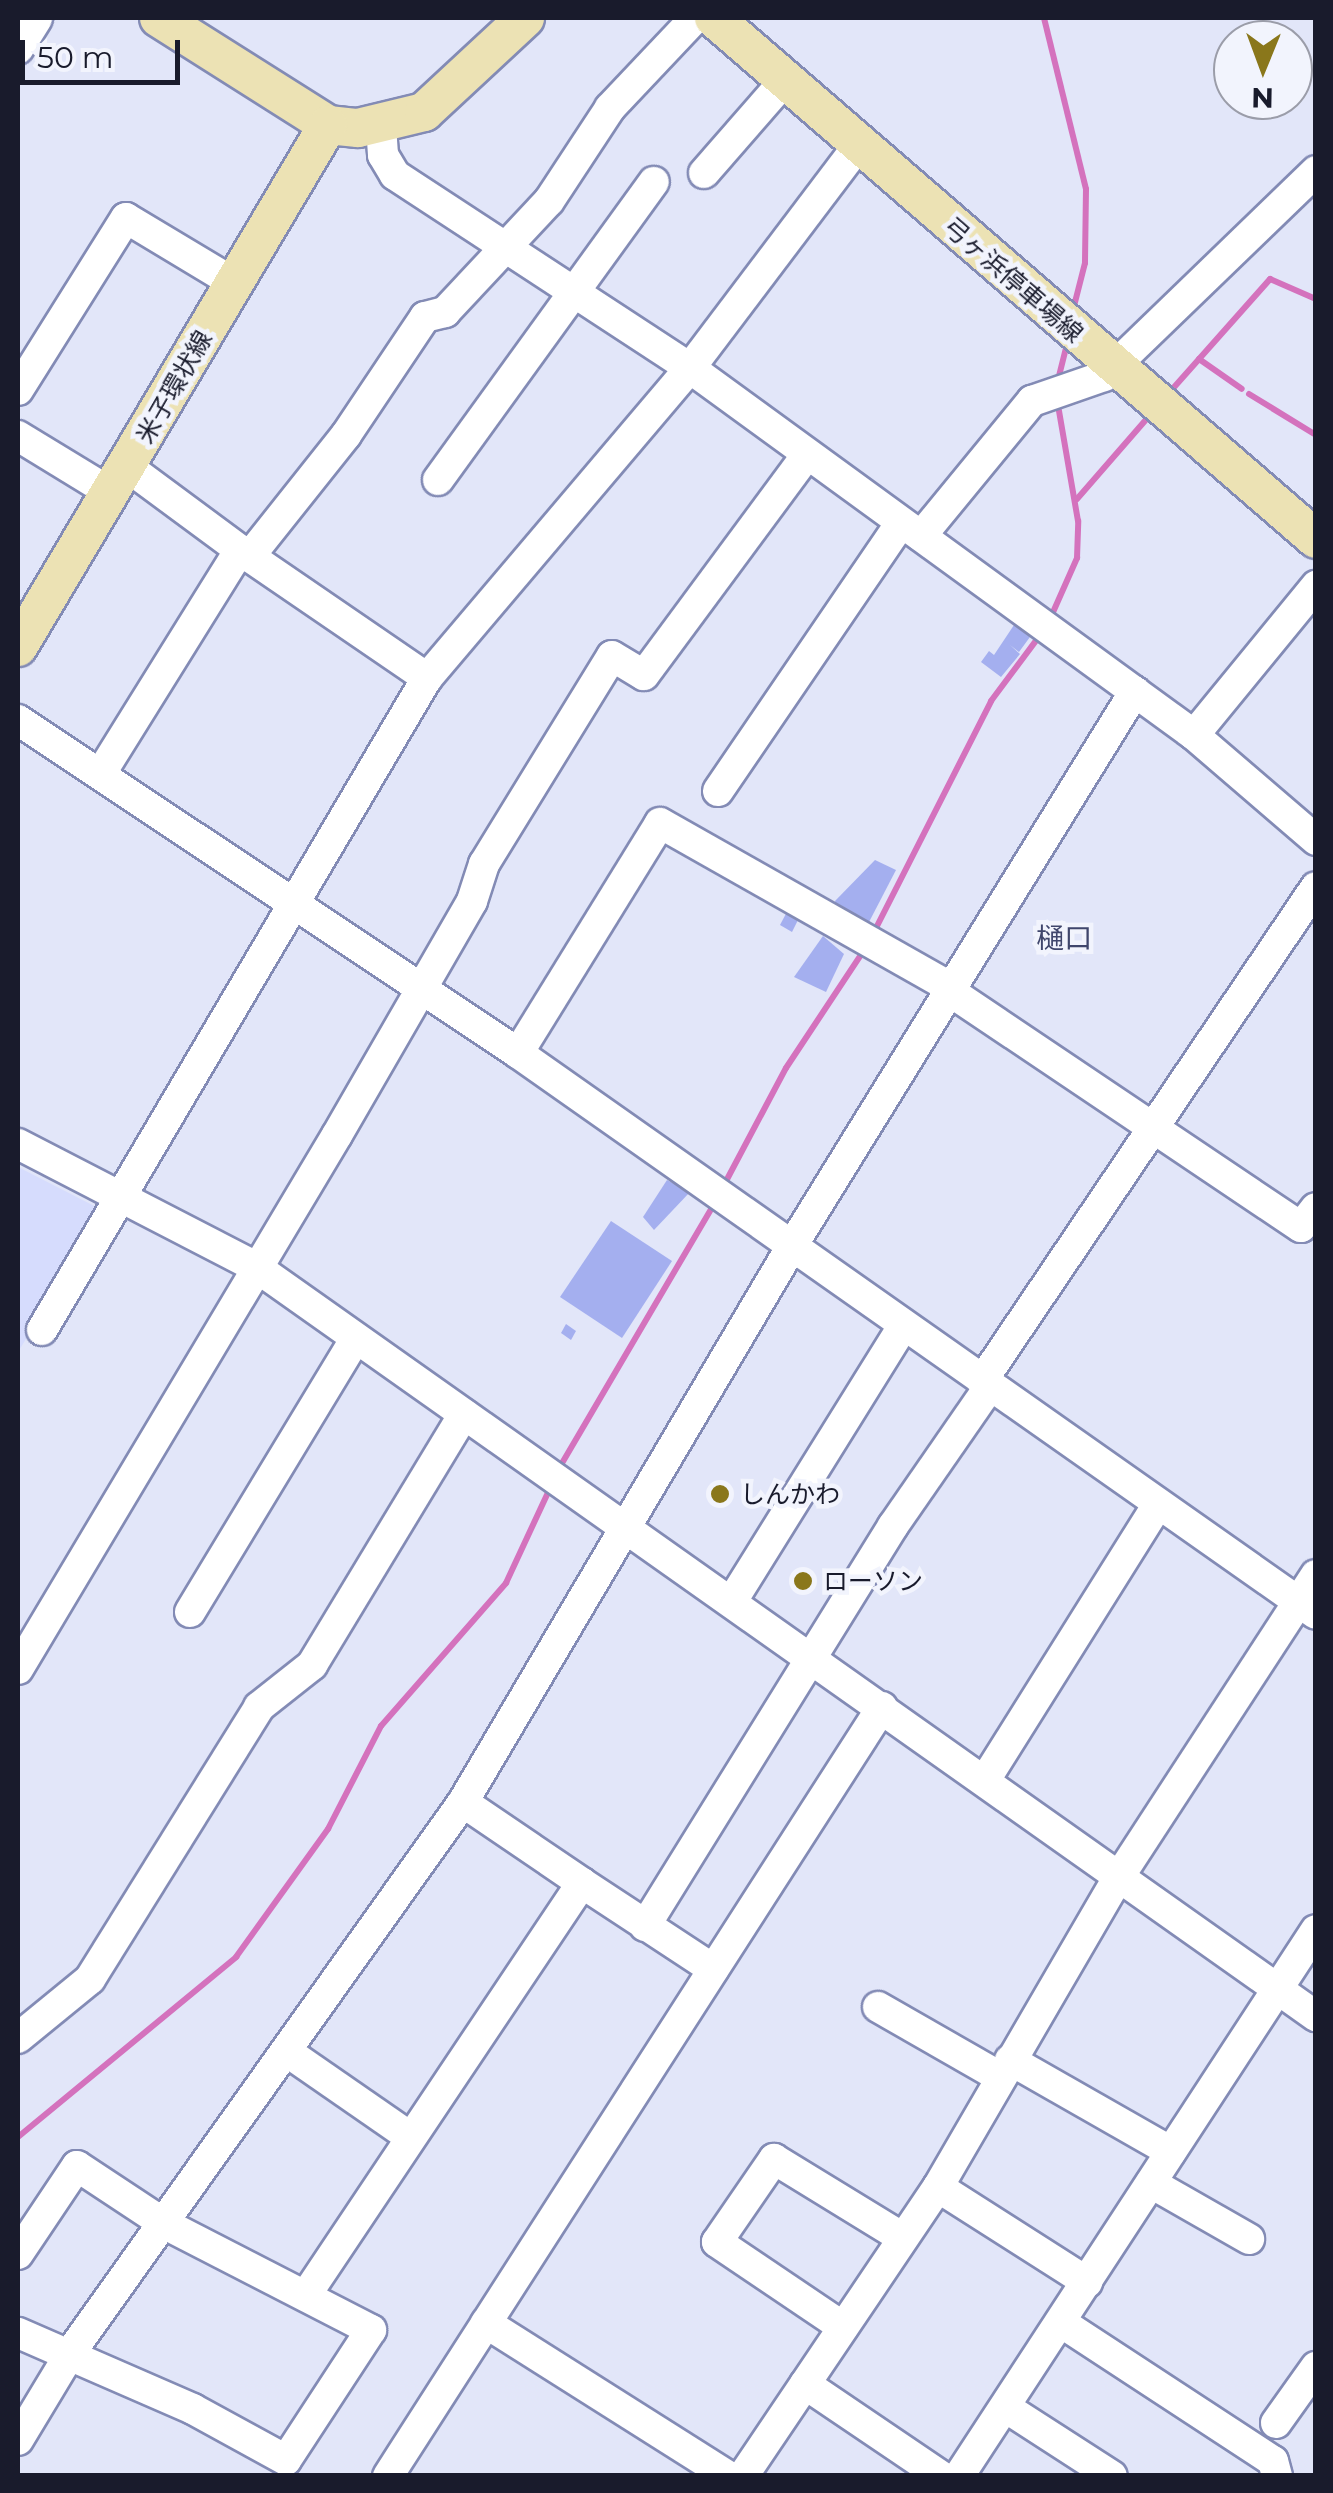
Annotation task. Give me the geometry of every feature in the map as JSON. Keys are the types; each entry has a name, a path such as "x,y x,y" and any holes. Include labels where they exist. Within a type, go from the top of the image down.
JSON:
{"main road":[{"path":"159,18 328,125 381,126 402,122 445,98 525,18"},
{"name":"弓ヶ浜停車場線","path":"714,18 1316,539"},
{"name":"米子環状線","path":"18,646 120,481 328,125"}],"street":[{"path":"18,49 37,18"},
{"path":"101,774 244,554 346,434 425,317 445,312 549,201 610,108 695,18"},
{"path":"704,173 784,80"},
{"path":"381,126 383,155 395,175 506,244 690,368 1194,735 1316,840"},
{"path":"42,1330 427,678 690,368 858,146"},
{"path":"718,791 911,529 1032,401 1071,391 1114,368 1316,171"},
{"path":"438,480 654,182"},
{"path":"18,390 126,218 234,283"},
{"path":"18,436 120,481 244,554 427,678"},
{"path":"18,1669 472,901 484,864 612,656 644,675 807,455"},
{"path":"1194,735 1316,586"},
{"path":"18,2440 71,2352 463,1802 792,1246 1135,692"},
{"path":"18,720 518,1052 1156,1507 1306,1608"},
{"path":"518,1052 660,823 949,989 1301,1227 1316,1208"},
{"path":"645,1926 1151,1126 1316,888"},
{"path":"18,1144 256,1267 985,1780 1117,1880 1316,2016"},
{"path":"732,1601 903,1326"},
{"path":"190,1612 356,1338"},
{"path":"18,2038 90,1979 259,1707 312,1665 464,1414"},
{"path":"985,1780 1156,1507"},
{"path":"743,2476 938,2186 1117,1880 1306,1608 1316,1575"},
{"path":"388,2476 882,1707"},
{"path":"463,1802 713,1969"},
{"path":"306,2295 582,1883"},
{"path":"959,2476 1316,1930"},
{"path":"878,2008 1170,2152"},
{"path":"286,2051 410,2137"},
{"path":"844,2327 717,2242 774,2158 904,2238"},
{"path":"18,2254 77,2166 163,2223 372,2330 286,2460 71,2352 18,2333"},
{"path":"1150,2183 1248,2239"},
{"path":"938,2186 1087,2282"},
{"path":"1062,2322 1273,2462 1278,2476"},
{"path":"486,2323 728,2476"},
{"path":"1276,2423 1316,2367"},
{"path":"805,2384 940,2476"},
{"path":"1005,2407 1112,2476"}],"shaded area":[{"path":"18,1167 104,1211 18,1352"}],"building":[{"path":"1022,613 1038,626 1019,652 1010,645 1020,654 1001,677 981,662 989,651 994,655"},
{"path":"875,860 896,870 868,924 838,912 835,901"},
{"path":"789,908 801,914 792,932 780,925"},
{"path":"823,936 844,954 826,992 794,977"},
{"path":"667,1180 690,1192 654,1230 643,1217"},
{"path":"611,1221 672,1261 622,1338 560,1297"},
{"path":"566,1324 576,1331 571,1340 561,1333"}],"waterway":[{"path":"1044,18 1086,189 1085,263 1073,310"},
{"path":"1168,394 1270,279 1316,299"},
{"path":"1058,380 1067,343"},
{"path":"1199,359 1242,389"},
{"path":"1249,394 1316,435"},
{"path":"1050,619 1077,558 1078,521 1057,400"},
{"path":"1077,499 1150,415"},
{"path":"874,932 991,701 1041,634"},
{"path":"724,1185 786,1068 866,947"},
{"path":"558,1470 716,1201"},
{"path":"18,2137 236,1957 328,1829 381,1726 506,1583 551,1486"}],"place":[{"name":"しんかわ","path":"720,1494"},
{"name":"ローソン","path":"803,1581"}],"district":[{"name":"樋口","path":"1064,938"}]}
